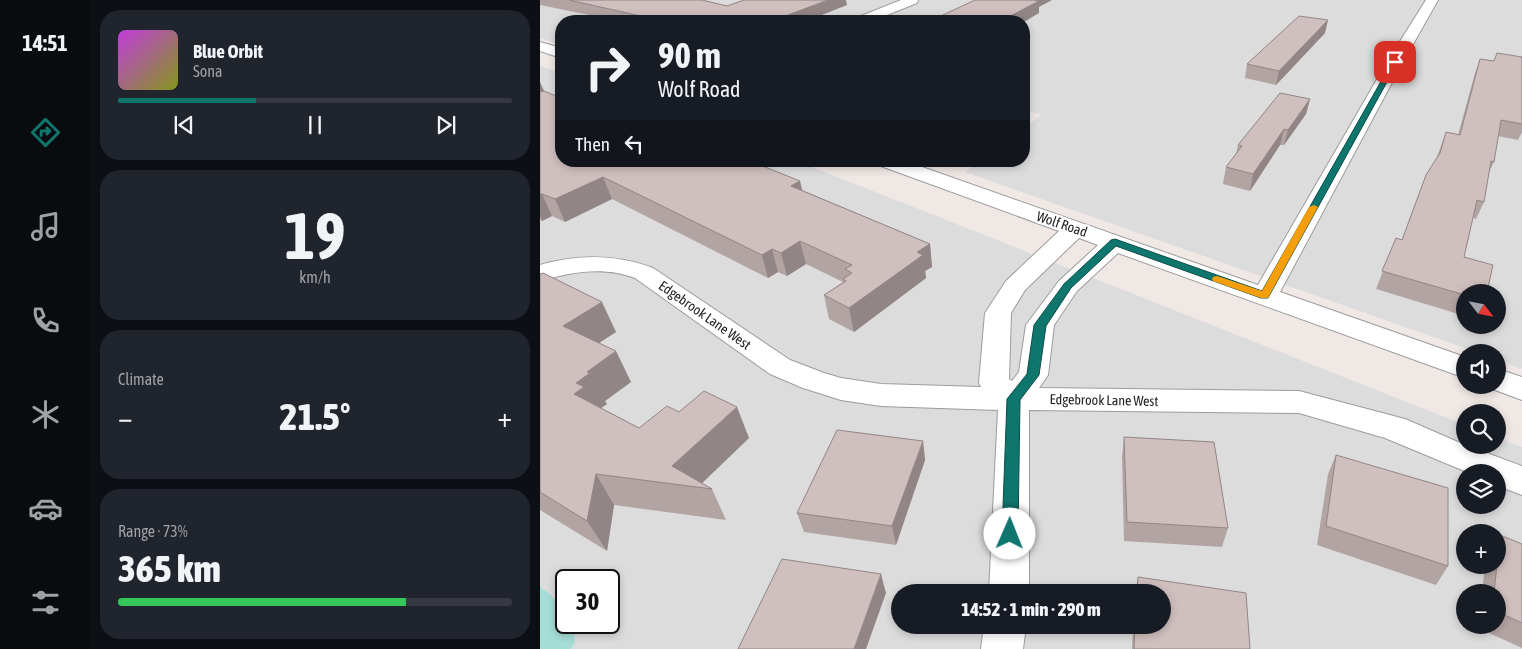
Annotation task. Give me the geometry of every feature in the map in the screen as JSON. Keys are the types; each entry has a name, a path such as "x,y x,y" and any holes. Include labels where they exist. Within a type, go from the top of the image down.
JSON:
{"street":[{"path":"876,15 912,0"},
{"path":"1264,296 1395,62 1432,0"},
{"path":"540,46 555,50"},
{"name":"Wolf Road","path":"902,167 1456,365"},
{"path":"1014,399 994,383 998,313 1015,286 1075,228"},
{"path":"1009,584 1014,399 1033,375 1040,325 1068,286 1115,242"},
{"name":"Edgebrook Lane West","path":"549,270 614,264 644,273 780,367 814,381 841,389 881,395 1014,399 1299,402 1394,428 1522,481"},
{"path":"1506,383 1522,389"},
{"path":"1002,649 1004,634"}],"shaded area":[{"path":"540,0 1522,0 1522,369 1506,363 1506,344 1456,345 965,172 972,167 1030,167 1030,123 1041,115 1030,112 1030,15 555,15 555,43 540,38"},
{"path":"540,66 555,71 555,167 812,167 1456,421 1456,454 1506,454 1506,441 1522,447 1522,649 540,649"}],"water":[{"path":"540,587 555,600 555,634 574,634 575,642 571,649 540,649"}],"building":[{"path":"569,0 702,0 727,6 744,0 828,0 788,15 636,15"},
{"path":"975,0 1039,1 1012,15 943,15"},
{"path":"1299,16 1328,20 1279,71 1247,64"},
{"path":"1497,53 1522,57 1522,124 1501,120 1494,162 1491,161 1484,202 1477,200 1464,257 1493,265 1489,284 1456,284 1456,292 1382,271 1396,238 1402,240 1426,175 1440,153 1446,132 1460,135 1480,59 1494,61"},
{"path":"544,91 555,96 555,167 765,167 800,181 791,186 930,244 917,252 923,255 849,308 824,295 846,281 843,279 852,273 845,269 852,265 800,241 781,253 772,249 762,255 603,177 555,199 540,194 540,92"},
{"path":"1280,93 1310,99 1288,130 1284,129 1253,174 1226,167 1242,146 1238,145"},
{"path":"543,273 602,302 563,326 616,351 587,372 590,373 576,383 584,387 574,394 639,428 667,406 679,412 704,391 737,407 672,466 712,489 596,474 587,521 540,492 540,274"},
{"path":"837,430 923,441 892,526 797,513"},
{"path":"1124,437 1214,442 1228,528 1127,522"},
{"path":"1336,455 1448,488 1448,566 1326,526"},
{"path":"1506,537 1522,544 1522,623 1506,616 1506,584 1495,584 1496,574 1506,574"},
{"path":"782,559 881,574 854,649 738,649"},
{"path":"1138,577 1246,593 1250,649 1134,649 1135,634 1171,634 1171,584 1138,584"}],"slow traffic":[{"path":"1217,279 1264,296 1314,207"}],"route":[{"path":"1010,534 1014,399 1033,375 1040,325 1068,286 1115,242 1264,296 1395,62"}]}
